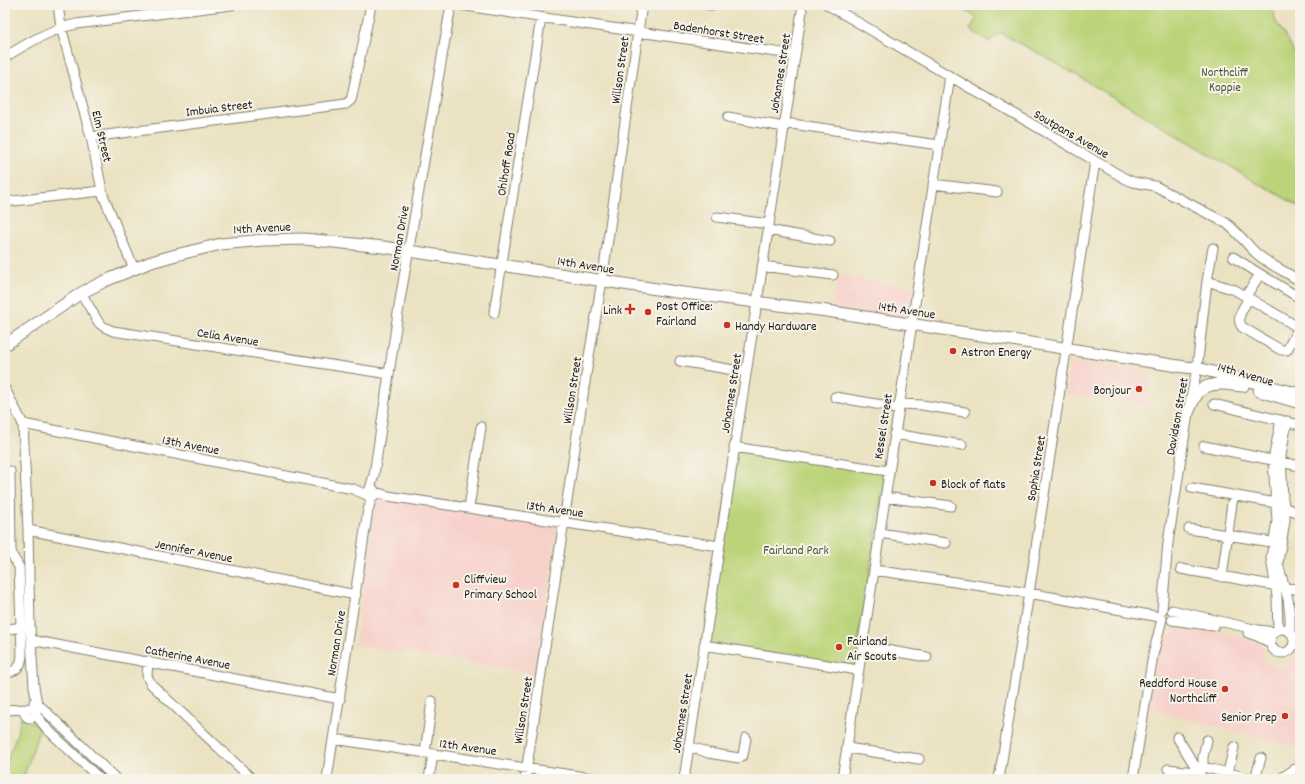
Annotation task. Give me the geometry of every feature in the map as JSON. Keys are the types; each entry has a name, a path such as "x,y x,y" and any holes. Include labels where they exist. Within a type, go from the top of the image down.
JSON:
{"main road":[{"name":"14th Avenue","path":"5,345 81,293 134,268 164,258 204,247 233,242 298,239 327,240 384,247 676,292 827,311 1185,367 1300,404"},
{"name":"14th Avenue","path":"1197,371 1300,394"},
{"path":"1188,413 1200,391 1209,385 1243,386"}],"street":[{"name":"Elm Street","path":"58,5 61,27 91,137 101,191 134,268"},
{"path":"5,57 44,34 61,27 231,5"},
{"name":"Imbuia Street","path":"91,137 346,104 352,96 371,5"},
{"name":"Norman Drive","path":"327,779 389,374 451,5"},
{"name":"Badenhorst Street","path":"461,5 795,55"},
{"name":"Willson Street","path":"525,779 588,362 602,281 637,31 642,5"},
{"name":"Soutpans Avenue","path":"828,5 1129,181 1155,186 1221,220 1231,227 1249,247 1266,261 1300,281"},
{"name":"Johannes Street","path":"684,779 802,12"},
{"name":"Ohlhoff Road","path":"494,313 541,18"},
{"name":"Kessel Street","path":"842,779 884,497 950,76"},
{"path":"728,117 939,145"},
{"name":"Sophia Street","path":"999,779 1095,161"},
{"path":"933,184 997,192"},
{"path":"5,202 101,191"},
{"path":"717,217 830,241"},
{"name":"Davidson Street","path":"1166,615 1166,602 1163,588 1169,536 1188,413 1197,371 1208,281 1214,248"},
{"path":"1233,257 1298,297"},
{"path":"762,266 833,275"},
{"path":"1208,281 1235,290 1248,297 1297,327 1297,331 1287,350 1281,350 1239,324 1239,318 1248,297 1260,274"},
{"name":"Celia Avenue","path":"81,293 100,323 113,331 389,374"},
{"path":"680,360 746,372"},
{"path":"5,389 23,424 34,687 32,709 47,729 100,779"},
{"path":"835,397 898,407 922,405 965,412"},
{"path":"1214,404 1300,425"},
{"path":"1277,461 1285,508 1285,521 1277,543 1271,558 1277,596 1276,632 1271,637 1271,643 1273,648 1279,653 1287,652 1295,642 1286,588 1278,564 1279,556 1277,543 1276,503 1277,461 1284,420"},
{"name":"13th Avenue","path":"23,424 353,490 719,546"},
{"path":"469,508 481,427"},
{"path":"894,434 962,445"},
{"path":"1204,446 1300,466"},
{"path":"734,447 888,471"},
{"path":"5,674 16,670 21,664 19,567 10,550 7,470 25,471"},
{"path":"1192,488 1276,503 1285,508 1300,512"},
{"path":"1222,576 1233,496"},
{"path":"884,497 951,506"},
{"path":"1189,529 1277,543"},
{"name":"Jennifer Avenue","path":"28,530 356,595"},
{"path":"879,533 946,543"},
{"path":"16,562 29,562"},
{"path":"874,570 1029,593 1258,630 1276,632 1285,630 1295,642"},
{"path":"1181,570 1300,590"},
{"path":"1166,615 1233,629 1257,636 1271,643"},
{"path":"1133,779 1153,655 1166,615"},
{"path":"5,630 21,627"},
{"name":"Catherine Avenue","path":"31,640 340,698"},
{"path":"704,645 858,670"},
{"path":"862,646 927,657"},
{"path":"148,661 148,676 151,684 252,779"},
{"path":"429,779 432,701"},
{"path":"7,710 32,709 51,717 116,779"},
{"path":"1176,737 1197,772 1203,779"},
{"path":"688,747 708,753 739,758 743,755 746,738"},
{"name":"12th Avenue","path":"334,739 598,779"},
{"path":"1197,772 1203,757 1207,740"},
{"path":"1228,772 1234,747"},
{"path":"847,748 919,758"},
{"path":"1168,769 1197,772 1228,772 1254,779 1261,758"},
{"path":"1280,779 1295,769"}],"shaded area":[{"path":"838,276 916,288 910,322 831,311"},
{"path":"1070,362 1152,373 1147,405 1065,394"},
{"name":"Cliffview Primary School","path":"377,495 557,526 535,673 355,645"},
{"name":"Reddford House Northcliff","path":"1180,628 1220,632 1260,643 1265,655 1263,662 1287,669 1289,660 1300,653 1300,748 1148,709 1157,646 1161,641"}],"green space":[{"name":"Northcliff Koppie","path":"955,5 1055,5 1065,8 1066,5 1273,5 1275,20 1300,64 1300,207 1260,185 1047,58 999,32 990,42 970,30 977,17"},
{"name":"Fairland Park","path":"734,449 886,472 855,668 704,643"},
{"path":"21,717 40,728 23,779 5,779 5,766 17,734"}],"place":[{"name":"Link","path":"630,309"},
{"name":"Post Office: Fairland","path":"648,312"},
{"name":"Handy Hardware","path":"727,325"},
{"name":"Astron Energy","path":"953,351"},
{"name":"Bonjour","path":"1139,389"},
{"name":"Block of flats","path":"933,483"},
{"name":"Cliffview Primary School","path":"456,585"},
{"name":"Fairland Air Scouts","path":"839,647"},
{"name":"Reddford House Northcliff","path":"1225,689"},
{"name":"Senior Prep","path":"1285,716"}]}
